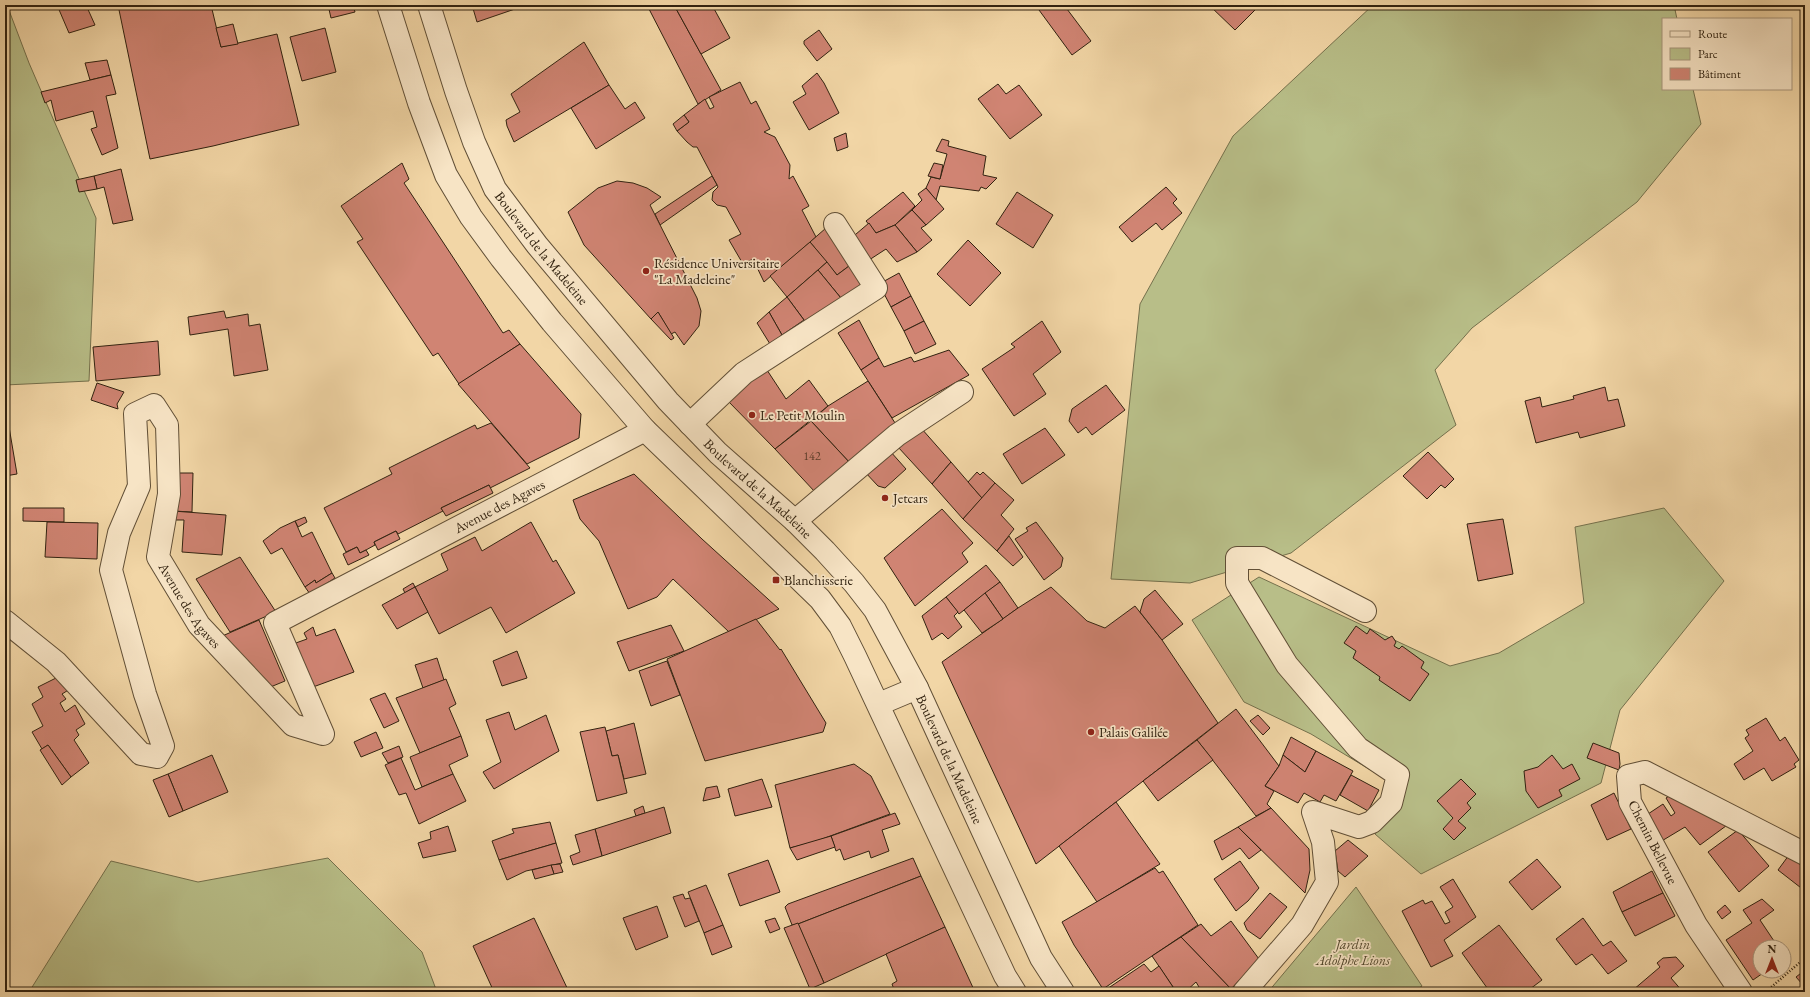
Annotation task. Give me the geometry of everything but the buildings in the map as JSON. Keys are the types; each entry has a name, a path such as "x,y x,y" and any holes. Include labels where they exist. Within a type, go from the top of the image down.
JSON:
{"street":[{"path":"388,5 419,102 449,181 471,217 501,258 552,322 645,430 820,599 840,626 879,704 1005,976 1015,992"},
{"name":"Boulevard de la Madeleine","path":"429,5 472,134 495,189 542,251 668,401 718,453 795,521 854,583 894,641 1041,958 1063,992"},
{"path":"690,424 744,372 876,288 835,224"},
{"path":"795,521 897,435 962,392"},
{"name":"Avenue des Agaves","path":"5,620 56,662 141,754 157,757 163,746 145,694 111,570 119,533 139,486 135,414 154,405 167,425 169,486 158,557 204,631 293,725 323,734 275,623 645,430"},
{"path":"1244,992 1302,925 1327,882 1324,842 1313,812 1360,827 1372,822 1391,803 1398,775 1358,748 1287,665 1238,583 1238,558 1262,558 1365,611"},
{"path":"879,704 917,688"},
{"name":"Chemin Bellevue","path":"1741,992 1696,925 1630,802 1628,776 1645,772 1805,854"}],"path":[{"path":"1765,992 1805,958"}],"green space":[{"path":"5,5 7,5 29,63 96,218 89,381 5,385"},
{"path":"1373,5 1674,5 1677,18 1662,18 1662,90 1693,90 1701,124 1637,202 1472,328 1435,370 1456,425 1291,553 1190,583 1111,579 1140,304 1233,136"},
{"path":"1664,508 1724,581 1620,710 1601,783 1421,874 1375,834 1402,789 1311,734 1244,702 1192,620 1259,577 1450,666 1499,653 1584,603 1575,527"},
{"path":"328,858 422,952 437,992 29,992 111,861 198,882"},
{"name":"Jardin Adolphe Lions","path":"1356,887 1422,986 1413,992 1268,992"}],"place":[{"name":"Résidence Universitaire \"La Madeleine\"","path":"646,271"},
{"name":"Le Petit Moulin","path":"752,415"},
{"name":"Jetcars","path":"885,498"},
{"name":"Blanchisserie","path":"776,580"},
{"name":"Palais Galilée","path":"1091,732"}]}
